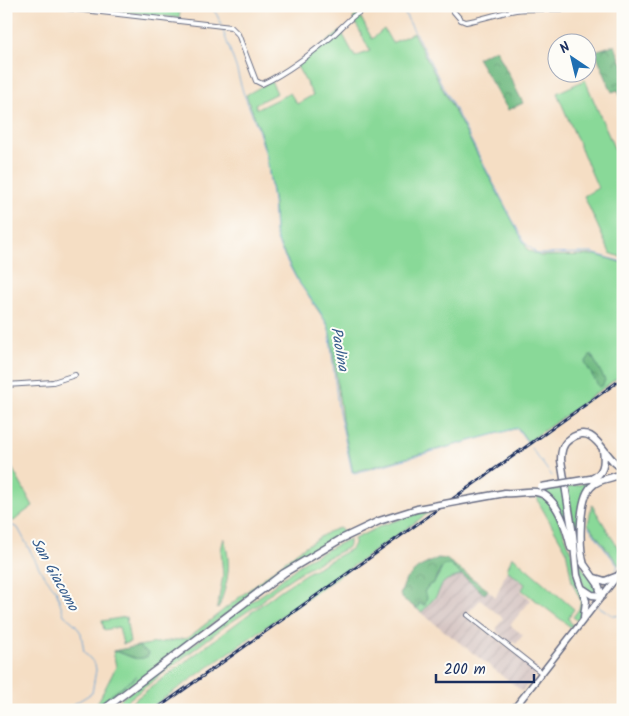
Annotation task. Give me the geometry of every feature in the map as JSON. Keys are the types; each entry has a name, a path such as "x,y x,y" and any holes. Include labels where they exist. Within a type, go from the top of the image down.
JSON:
{"highway":[{"path":"576,568 573,535 561,460 562,450 569,440 579,435 587,435 594,438 611,460 623,468"},
{"path":"590,479 599,476 603,468 602,447"},
{"path":"103,710 284,574 341,538 379,521 417,509 620,474"},
{"path":"584,565 580,539 585,494 594,483 620,474"},
{"path":"505,493 535,492 549,498 559,515 570,544 586,601 584,617"},
{"path":"573,535 584,565 598,584 602,596 592,595 582,588"},
{"path":"594,578 605,581 618,576"}],"main road":[{"path":"513,710 623,569"}],"street":[{"path":"49,6 221,24 234,29 238,34 256,81 262,84 312,52 354,14 372,6"},
{"path":"449,6 460,20 466,22 515,10 566,11 591,6"},
{"path":"6,385 53,382 75,376"},
{"path":"468,615 542,672"}],"shaded area":[{"path":"446,559 496,597 507,570 524,584 521,591 531,600 510,625 523,635 516,644 511,643 497,632 497,627 503,618 480,600 465,616 536,668 537,673 522,691 403,599"}],"green space":[{"path":"123,6 181,6 179,18 122,11"},
{"path":"359,14 372,39 384,29 392,43 413,33 528,250 540,256 597,255 623,263 623,374 528,442 518,428 353,472 342,419 328,325 298,281 278,242 275,233 274,204 266,154 259,128 246,95 271,81 277,93 255,104 257,109 290,93 297,104 313,95 297,66 341,31 355,57 370,51 353,18"},
{"path":"614,45 623,65 623,103 618,90 612,92 596,51"},
{"path":"496,49 523,103 508,110 477,58"},
{"path":"581,82 586,82 623,169 623,258 610,253 584,196 598,188 557,93"},
{"path":"591,354 605,380 603,385 599,387 585,363"},
{"path":"6,457 33,506 14,521 6,520"},
{"path":"592,482 583,500 577,541 567,487"},
{"path":"564,488 572,543 558,508 545,493 546,491"},
{"path":"537,496 549,501 557,515 571,551 576,580 585,598 583,610 577,621 573,617 579,609 581,601 572,582 566,550 539,503"},
{"path":"592,505 623,556 623,562 619,565 588,524"},
{"path":"421,512 430,512 147,710 121,710 281,590 305,574 351,549 354,539 383,525"},
{"path":"339,528 345,532 301,558 250,593 242,602 98,710 91,710 137,676 96,706 116,667 113,651 134,658 143,658 148,656 148,653 138,646 188,638 298,551 328,532"},
{"path":"224,538 228,557 228,573 222,598 217,609 223,576 221,550"},
{"path":"349,539 347,548 305,569 275,589 259,604 225,626 115,710 106,710 306,560"},
{"path":"512,556 574,609 568,618 572,628 522,590 525,584 507,570"},
{"path":"438,558 446,559 488,590 485,594 483,593 450,565 444,565 434,583 429,585 424,592 427,597 425,605 418,603 419,606 416,608 400,595 406,579 418,568"},
{"path":"578,561 597,584 599,594 593,593 585,587 581,578"},
{"path":"444,565 450,565 462,575 447,580 442,584 437,595 422,612 416,608 418,603 424,605 424,592 429,585 434,583"},
{"path":"126,617 130,642 123,644 119,627 104,630 102,621"},
{"path":"138,646 148,653 148,656 134,658 113,651"}],"waterway":[{"path":"211,6 221,24"},
{"path":"401,6 524,242 537,254 592,253 623,262"},
{"name":"Paolina","path":"222,28 267,158 275,233 280,248 297,280 319,310 329,328 338,407 352,472 355,473 517,428 528,443"},
{"name":"Paolina","path":"531,448 552,476"},
{"name":"San Giacomo","path":"6,523 18,528 42,573 56,590 64,615 75,624 81,633 84,652 95,664 96,670 92,693 64,710"},
{"name":"Paolina","path":"589,527 618,566 616,570"},
{"name":"Paolina","path":"598,606 614,616 623,615"}],"railway":[{"path":"155,710 623,378"}]}
